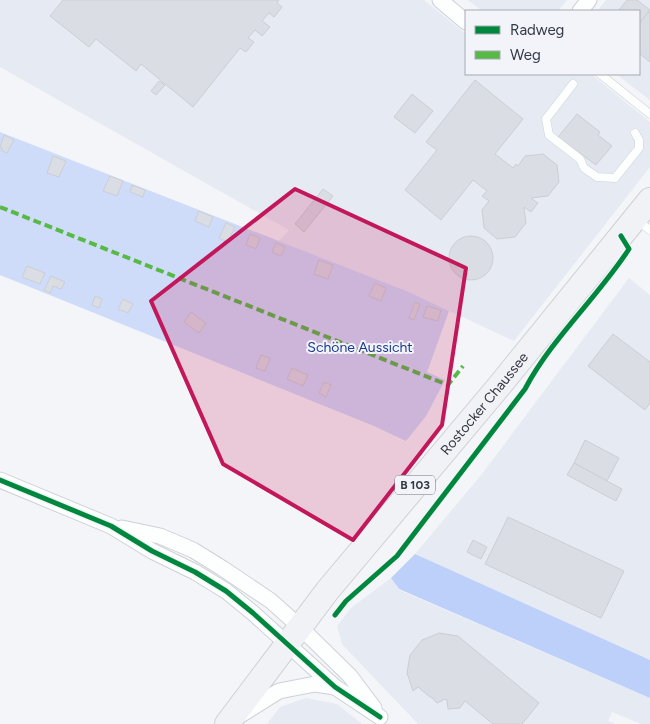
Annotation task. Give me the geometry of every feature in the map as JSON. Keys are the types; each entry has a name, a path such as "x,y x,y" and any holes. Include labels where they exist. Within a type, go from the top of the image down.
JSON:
{"main road":[{"name":"Rostocker Chaussee","path":"228,723 328,590 500,385 642,225 650,200"}],"street":[{"path":"440,0 465,21"},
{"path":"581,10 589,0"},
{"path":"0,480 111,526 152,551 195,572 226,591 253,613 294,636 350,676 384,721"},
{"path":"111,526 160,536 193,550 270,601 294,636 335,687 384,721"},
{"path":"228,723 279,691 315,684 335,687"}],"lane":[{"path":"601,75 650,114"},
{"path":"574,84 546,119 549,135 580,159 584,168 597,177 615,178 638,148 639,140 636,133"}],"highlighted area":[{"path":"295,189 466,268 442,425 353,540 223,464 151,301"}],"shaded area":[{"path":"0,0 424,0 465,33 465,75 592,75 650,122 650,167 514,341 409,292 279,241 289,230 0,67"},
{"path":"468,0 567,0 559,10 481,10"},
{"path":"606,0 650,0 650,100 617,75 640,75 640,10 598,10"},
{"path":"629,278 650,295 650,660 415,554 482,474"},
{"path":"415,554 650,660 650,698 399,589 391,578"},
{"path":"391,578 399,590 650,698 650,724 641,724 612,712 608,721 615,724 418,724 342,644 337,626 351,608"},
{"path":"306,698 337,704 362,724 267,724 280,707"}],"green space":[{"name":"Schöne Aussicht","path":"0,132 409,292 449,311 427,372 445,380 426,416 406,441 374,426 0,275"}],"building":[{"path":"63,0 279,0 277,3 282,7 274,17 269,13 262,21 270,27 262,36 255,30 248,38 254,42 246,52 240,48 193,107 141,64 136,71 96,39 89,47 50,16"},
{"path":"627,0 637,0 650,10 640,23 640,10 619,10"},
{"path":"650,10 650,62 640,54 640,23"},
{"path":"475,80 523,119 495,154 513,168 516,164 518,166 525,156 543,154 557,165 559,182 548,196 531,198 538,203 531,212 524,207 526,223 515,237 497,239 484,228 482,210 489,201 482,196 487,191 473,180 441,220 405,190 437,150 426,142"},
{"path":"159,81 165,85 156,95 151,91"},
{"path":"412,94 433,111 415,133 394,117"},
{"path":"577,114 600,132 598,135 612,146 596,165 558,137"},
{"path":"4,135 14,140 7,153 1,150 2,148 0,147"},
{"path":"53,156 66,161 59,177 47,173"},
{"path":"110,176 123,181 117,196 103,191"},
{"path":"132,185 145,190 143,197 130,192"},
{"path":"323,189 333,196 304,232 295,224"},
{"path":"199,211 213,217 209,227 195,221"},
{"path":"226,223 235,227 228,242 219,238"},
{"path":"250,234 260,238 256,249 246,245"},
{"path":"471,236 483,240 489,246 493,258 489,270 483,276 471,280 459,276 453,270 449,258 453,246 459,240"},
{"path":"276,243 285,247 281,256 272,252"},
{"path":"319,260 333,265 328,279 314,274"},
{"path":"27,266 45,273 40,284 22,277"},
{"path":"51,276 65,282 61,289 53,286 50,293 44,290"},
{"path":"375,283 386,288 381,301 369,296"},
{"path":"95,296 102,299 99,308 92,305"},
{"path":"123,299 133,304 128,313 118,309"},
{"path":"415,302 420,304 414,320 409,318"},
{"path":"427,306 441,310 438,321 423,317"},
{"path":"191,312 206,323 199,333 184,322"},
{"path":"613,334 650,362 650,403 645,410 588,366"},
{"path":"261,355 270,358 265,371 256,368"},
{"path":"292,368 308,375 303,386 287,379"},
{"path":"324,382 331,385 326,397 319,393"},
{"path":"585,440 619,458 607,481 574,463"},
{"path":"574,463 622,489 616,501 567,475"},
{"path":"508,517 624,571 601,618 485,564"},
{"path":"473,540 487,547 481,559 467,552"},
{"path":"439,633 458,636 539,703 522,724 493,724 465,701 460,708 448,709 447,700 443,699 437,703 418,687 413,691 407,673 410,655 422,640"}],"marked path":[{"path":"0,207 448,385 463,366"}],"cycle path":[{"path":"335,615 346,601 397,556 525,389 548,352 629,249 621,236"},
{"path":"0,480 111,526 152,551 195,572 226,591 335,687 380,717"}]}
